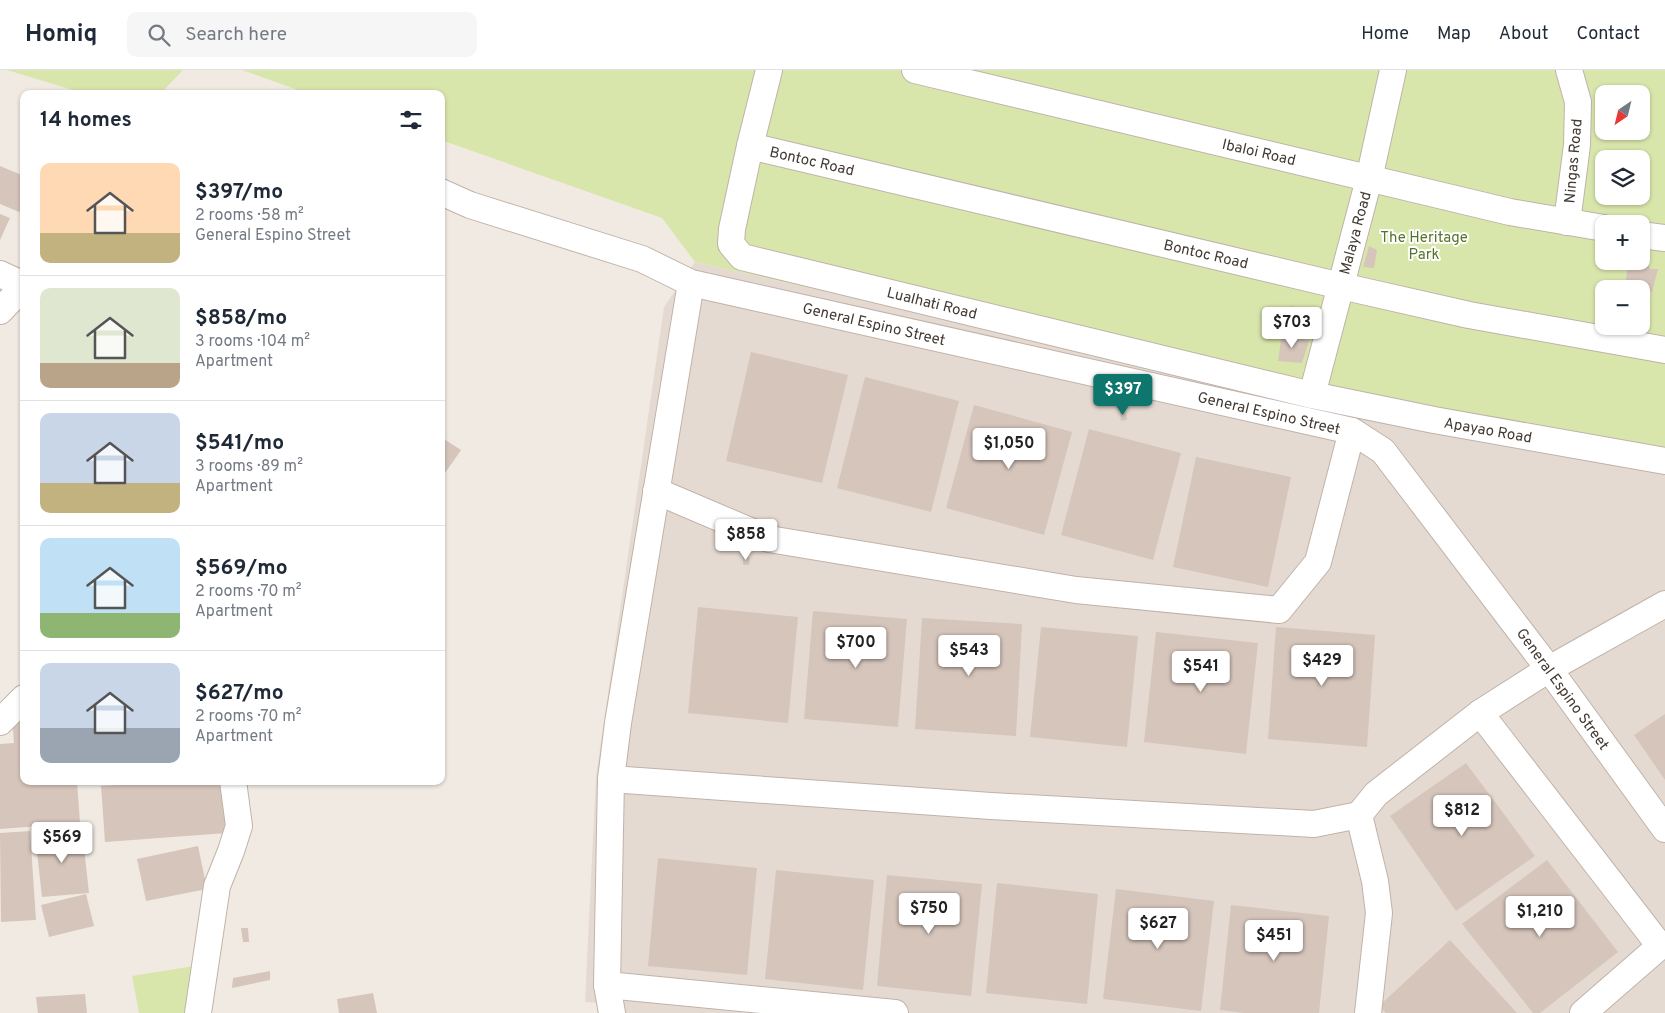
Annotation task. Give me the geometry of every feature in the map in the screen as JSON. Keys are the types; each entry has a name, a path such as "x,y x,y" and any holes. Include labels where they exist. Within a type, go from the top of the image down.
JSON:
{"street":[{"name":"Lualhati Road","path":"770,70 750,146 731,236 731,244 742,257 1312,395"},
{"name":"Ibaloi Road","path":"915,70 1510,212 1595,227"},
{"name":"Malaya Road","path":"1312,395 1369,178 1393,70"},
{"name":"Ningas Road","path":"1567,222 1577,145 1578,102 1569,70"},
{"name":"Bontoc Road","path":"750,146 1469,315 1665,350"},
{"name":"General Espino Street","path":"445,194 470,205 642,259 691,283 1352,431 1383,451 1548,669 1665,829"},
{"path":"1650,236 1665,238"},
{"path":"0,274 20,283"},
{"path":"612,1013 607,985 611,779 618,722 691,283"},
{"path":"0,311 20,289"},
{"name":"Apayao Road","path":"1312,395 1434,420 1665,461"},
{"path":"656,491 769,539 1076,590 1279,610 1318,562 1352,431"},
{"path":"611,779 991,806 1314,824 1359,815 1376,794 1480,713 1548,669 1665,604"},
{"path":"0,722 20,702"},
{"path":"1480,713 1660,946 1583,1013"},
{"path":"198,1013 217,886 239,826 234,785"},
{"path":"1359,815 1375,881 1379,914 1368,1013"},
{"path":"607,985 895,1013"}],"shaded area":[{"path":"695,262 1334,407 1665,466 1665,1013 611,1013 610,1004 585,1002 596,776 664,307"}],"green space":[{"path":"7,70 183,70 164,90 73,90"},
{"name":"The Heritage Park","path":"242,70 1665,70 1665,466 1334,407 695,262 662,218 445,141 445,90 298,90"},
{"path":"194,966 203,1013 139,1013 132,976"}],"building":[{"path":"0,166 20,174 20,212 0,204"},
{"path":"0,214 10,218 0,240"},
{"path":"1452,235 1459,242 1456,247 1447,243"},
{"path":"1369,246 1377,250 1374,268 1363,267"},
{"path":"1658,269 1652,292 1650,292 1650,280 1626,280 1627,270"},
{"path":"1291,306 1316,313 1313,335 1285,329"},
{"path":"1282,333 1309,341 1302,363 1278,361"},
{"path":"751,352 848,375 822,483 726,461"},
{"path":"865,377 959,401 931,512 837,488"},
{"path":"974,405 1072,432 1044,535 946,508"},
{"path":"1125,409 1127,420 1121,421 1120,412"},
{"path":"1089,429 1181,453 1153,560 1061,535"},
{"path":"445,440 461,450 445,473"},
{"path":"1196,457 1291,477 1268,587 1173,567"},
{"path":"743,557 750,558 749,565 743,565"},
{"path":"698,607 798,617 788,723 688,713"},
{"path":"813,611 907,619 898,727 804,719"},
{"path":"922,618 1022,624 1016,736 915,729"},
{"path":"1041,627 1138,636 1127,747 1030,737"},
{"path":"1276,627 1375,635 1367,747 1268,739"},
{"path":"1156,632 1258,643 1246,754 1144,742"},
{"path":"1665,714 1665,780 1634,735"},
{"path":"20,716 20,785 77,785 80,823 0,829 0,744 14,743 12,717"},
{"path":"1466,763 1535,856 1456,911 1390,816"},
{"path":"223,785 227,833 105,842 101,786"},
{"path":"82,830 89,893 42,897 35,834"},
{"path":"30,831 36,920 1,922 0,833"},
{"path":"198,846 207,889 146,901 137,859"},
{"path":"658,858 757,868 747,975 648,966"},
{"path":"1547,860 1618,952 1540,1013 1533,1013 1462,924"},
{"path":"776,870 874,880 863,990 765,979"},
{"path":"887,875 982,884 971,996 877,986"},
{"path":"997,883 1098,894 1087,1004 986,993"},
{"path":"1116,889 1214,901 1201,1011 1103,999"},
{"path":"86,894 94,926 49,937 41,905"},
{"path":"1231,905 1329,916 1319,1013 1244,1013 1220,1010"},
{"path":"241,928 248,928 249,942 243,942"},
{"path":"1450,940 1517,1013 1386,1013 1379,1006"},
{"path":"270,971 270,980 232,988 233,978"},
{"path":"373,993 377,1013 339,1013 337,999"},
{"path":"85,994 87,1013 38,1013 36,997"}]}
